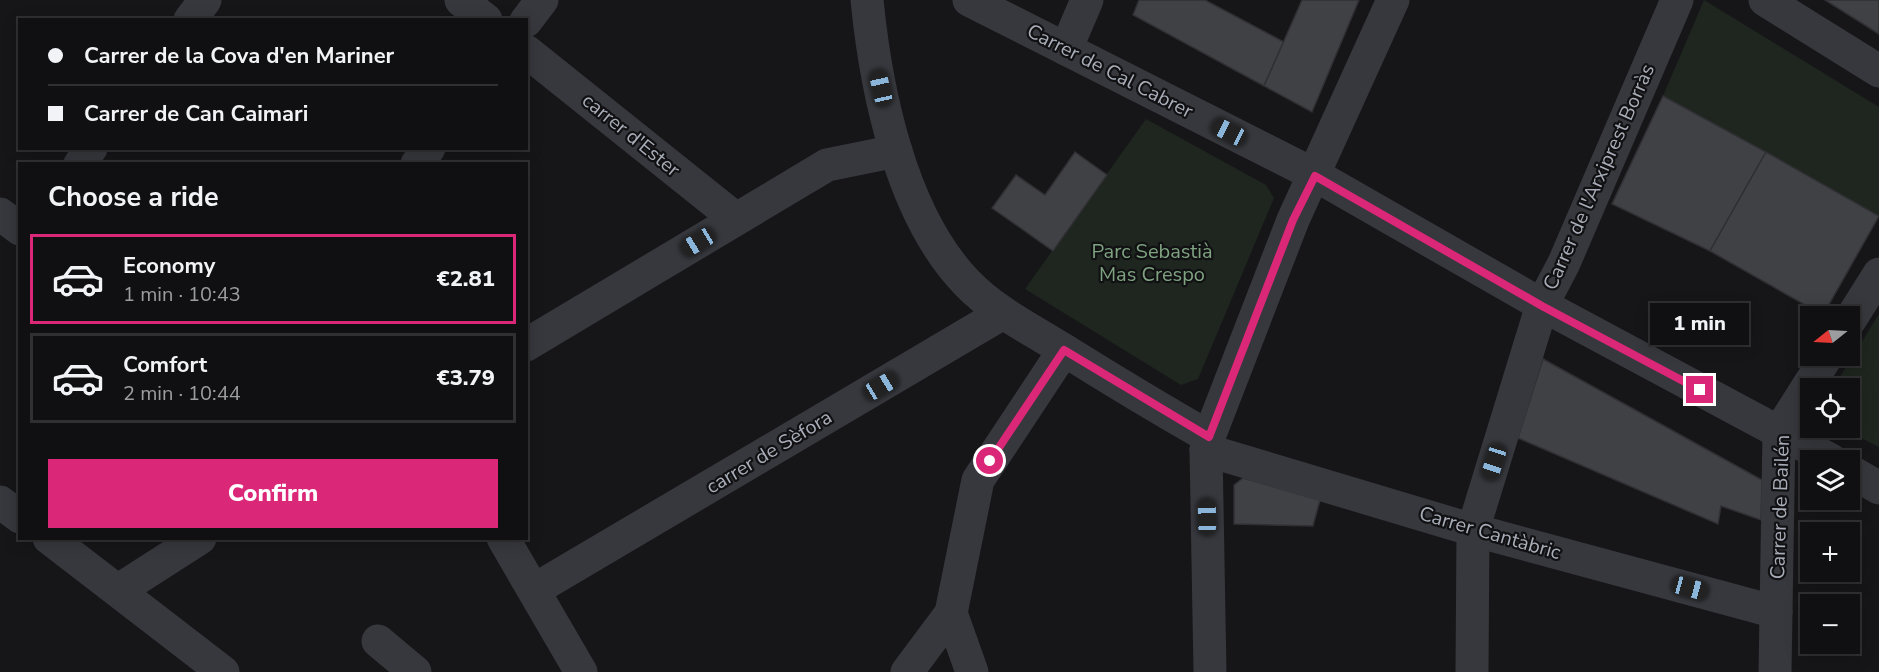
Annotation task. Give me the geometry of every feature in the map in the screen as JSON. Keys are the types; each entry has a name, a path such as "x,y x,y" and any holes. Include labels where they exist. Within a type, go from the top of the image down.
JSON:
{"street":[{"path":"192,18 205,0"},
{"path":"461,0 484,18"},
{"path":"528,18 542,0"},
{"name":"Carrer Cantàbric","path":"867,0 872,47 896,151 915,203 942,250 967,283 1003,313 1208,443 1473,530 1776,612"},
{"name":"Carrer de Cal Cabrer","path":"969,0 1315,176 1542,306 1812,450"},
{"path":"1066,49 1087,0"},
{"path":"1210,672 1208,443 1293,220 1315,176 1393,0"},
{"name":"Carrer de l'Arxiprest Borràs","path":"1472,672 1473,530 1542,306 1564,263 1677,0"},
{"path":"1765,0 1879,71"},
{"name":"carrer d'Ester","path":"528,53 736,219"},
{"path":"528,344 827,165 896,151"},
{"path":"0,214 18,228"},
{"path":"1859,306 1879,274"},
{"name":"carrer de Sèfora","path":"534,590 1003,313"},
{"path":"907,672 951,613 978,480 1064,350"},
{"name":"Carrer de Bailén","path":"1775,672 1779,432 1821,366"},
{"path":"1860,477 1879,488"},
{"path":"0,502 18,516"},
{"path":"52,540 223,672"},
{"path":"119,590 197,540"},
{"path":"504,540 581,672"},
{"path":"951,613 972,672"},
{"path":"378,641 415,672"}],"green space":[{"path":"1704,0 1879,107 1879,216 1663,96"},
{"name":"Parc Sebastià Mas Crespo","path":"1146,119 1266,185 1274,198 1198,379 1181,385 1025,289"},
{"path":"1879,314 1879,447 1860,437 1860,378 1839,378 1847,366 1860,366 1860,345"}],"building":[{"path":"1139,0 1205,0 1284,42 1264,86 1133,15"},
{"path":"1302,0 1359,0 1312,112 1264,86"},
{"path":"1825,0 1879,0 1879,34"},
{"path":"1663,96 1766,152 1710,251 1612,204"},
{"path":"1075,152 1107,175 1053,251 992,208 1016,175 1045,195"},
{"path":"1766,152 1879,216 1828,306 1807,306 1710,251"},
{"path":"1543,359 1762,480 1761,520 1721,506 1718,524 1518,438"},
{"path":"1243,478 1320,500 1313,526 1234,524 1234,485"}],"route":[{"path":"990,461 1064,350 1209,437 1293,220 1315,176 1542,306 1700,390"}]}
